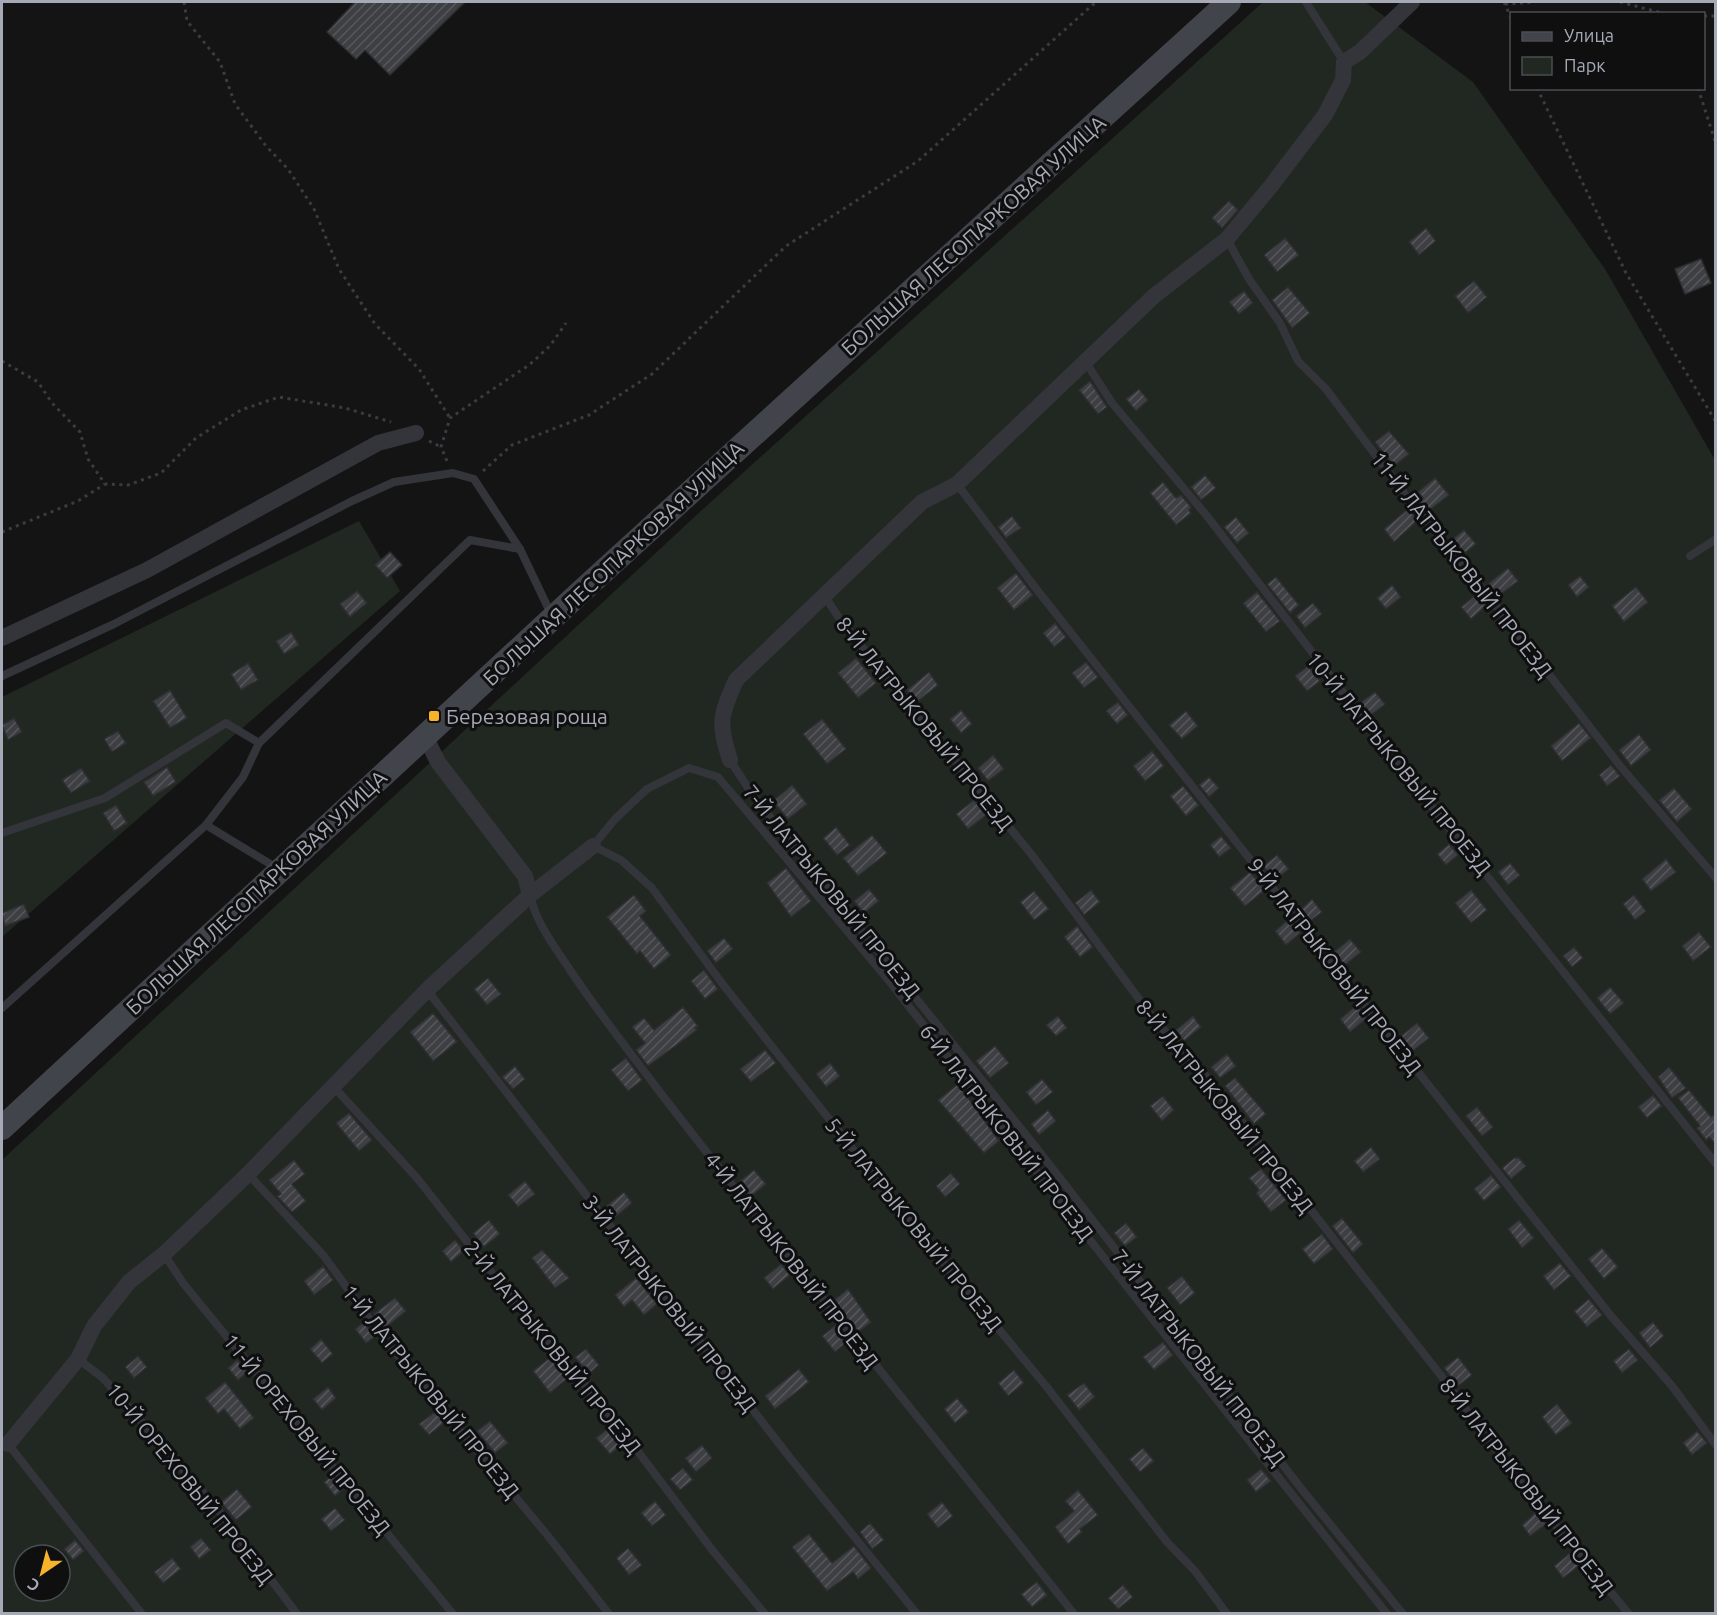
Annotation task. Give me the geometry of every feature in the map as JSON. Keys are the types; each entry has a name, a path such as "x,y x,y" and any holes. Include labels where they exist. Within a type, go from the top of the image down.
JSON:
{"main road":[{"name":"БОЛЬШАЯ ЛЕСОПАРКОВАЯ УЛИЦА","path":"2,1128 553,618 1229,2"}],"street":[{"path":"730,760 721,734 722,711 736,680 922,502 957,484 1154,296 1227,239 1325,115 1343,81 1344,62 1360,52 1412,2"},
{"path":"2,638 147,570 378,443 416,433"},
{"path":"425,736 438,762 525,876 530,895"},
{"path":"8,1444 78,1359 94,1326 129,1282 164,1254 248,1174 427,990 530,895 593,846"}],"lane":[{"path":"1306,2 1344,62"},
{"name":"11-Й ЛАТРЫКОВЫЙ ПРОЕЗД","path":"1227,239 1249,279 1280,323 1298,361 1326,389 1410,501 1467,569 1621,767 1716,878"},
{"name":"10-Й ЛАТРЫКОВЫЙ ПРОЕЗД","path":"1085,361 1112,404 1207,516 1410,779 1716,1164"},
{"path":"2,676 114,624 352,501 394,482 453,473 474,479 520,549 553,618"},
{"name":"9-Й ЛАТРЫКОВЫЙ ПРОЕЗД","path":"957,484 1034,586 1716,1444"},
{"path":"1690,556 1716,539"},
{"path":"2,1008 206,825 243,777 259,743 470,540 520,549"},
{"name":"8-Й ЛАТРЫКОВЫЙ ПРОЕЗД","path":"824,596 841,621 1032,855 1152,1018 1202,1071 1446,1382 1517,1479 1629,1614"},
{"path":"2,834 105,798 226,723 259,743"},
{"name":"7-Й ЛАТРЫКОВЫЙ ПРОЕЗД","path":"730,760 754,797 999,1101 1304,1492 1403,1614"},
{"name":"6-Й ЛАТРЫКОВЫЙ ПРОЕЗД","path":"593,846 615,819 647,789 689,768 718,777 890,982 1078,1225 1387,1614"},
{"path":"206,825 280,870"},
{"name":"5-Й ЛАТРЫКОВЫЙ ПРОЕЗД","path":"593,846 621,860 652,888 721,982 927,1243 1046,1386 1167,1542 1195,1571 1227,1614"},
{"name":"4-Й ЛАТРЫКОВЫЙ ПРОЕЗД","path":"530,895 533,910 549,938 599,1013 848,1333 950,1455 1074,1614"},
{"name":"3-Й ЛАТРЫКОВЫЙ ПРОЕЗД","path":"427,990 791,1459 916,1614"},
{"name":"2-Й ЛАТРЫКОВЫЙ ПРОЕЗД","path":"333,1086 417,1178 502,1286 615,1420 713,1551 765,1614"},
{"name":"1-Й ЛАТРЫКОВЫЙ ПРОЕЗД","path":"248,1174 324,1256 381,1335 548,1536 609,1614"},
{"name":"11-Й ОРЕХОВЫЙ ПРОЕЗД","path":"164,1254 191,1292 453,1614"},
{"name":"10-Й ОРЕХОВЫЙ ПРОЕЗД","path":"78,1359 103,1378 219,1511 297,1614"},
{"path":"8,1444 142,1614"}],"path":[{"path":"184,2 187,21 220,62 235,104 266,146 288,169 314,209 339,269 375,324 419,369 450,418"},
{"path":"474,479 512,445 589,415 652,374 786,246 918,161 1096,2"},
{"path":"1505,3 1535,2"},
{"path":"1620,2 1658,12"},
{"path":"1538,90 1626,273 1716,422"},
{"path":"1699,90 1716,144"},
{"path":"441,447 450,418 529,365 550,346 566,323"},
{"path":"2,361 38,382 52,403 80,432 88,459 105,484"},
{"path":"2,532 78,501 105,484 128,485 161,473 196,438 241,410 279,397 345,408 401,425 441,447 453,473"}],"green space":[{"path":"1263,2 1365,2 1473,82 1605,269 1715,460 1715,1613 2,1614 2,1160 702,510"},
{"path":"359,521 400,591 2,937 2,697"}],"building":[{"path":"355,2 465,2 390,75 365,50 356,59 327,32"},
{"path":"1229,201 1238,210 1222,228 1212,218"},
{"path":"1426,228 1436,241 1419,255 1409,242"},
{"path":"1285,238 1299,255 1277,272 1264,255"},
{"path":"1701,259 1711,283 1685,294 1675,269"},
{"path":"1474,281 1487,297 1468,313 1455,296"},
{"path":"1288,287 1310,313 1292,328 1272,300"},
{"path":"1244,291 1253,303 1239,314 1229,302"},
{"path":"1090,381 1107,407 1098,414 1079,390"},
{"path":"1139,389 1148,400 1136,411 1126,399"},
{"path":"1389,431 1409,454 1394,466 1375,442"},
{"path":"1205,475 1216,488 1201,500 1191,487"},
{"path":"1435,478 1449,495 1427,512 1418,501 1423,498 1418,492"},
{"path":"1163,482 1176,498 1181,495 1191,507 1189,510 1191,513 1176,525 1150,493"},
{"path":"1408,509 1418,520 1394,542 1384,529"},
{"path":"1012,516 1021,528 1006,538 998,527"},
{"path":"1236,517 1249,533 1237,543 1224,527"},
{"path":"1464,530 1476,544 1465,553 1453,539"},
{"path":"390,552 402,565 387,578 375,565"},
{"path":"1508,568 1518,581 1497,597 1487,585"},
{"path":"1016,573 1033,595 1014,610 997,588"},
{"path":"1580,576 1589,587 1577,597 1568,585"},
{"path":"1276,577 1299,605 1290,613 1267,584"},
{"path":"1392,585 1401,597 1386,609 1377,598"},
{"path":"1636,587 1648,602 1624,622 1612,606"},
{"path":"357,591 367,603 350,617 340,604"},
{"path":"1257,592 1280,621 1266,632 1243,603"},
{"path":"1478,593 1487,605 1471,619 1461,607"},
{"path":"1313,603 1322,614 1305,628 1296,616"},
{"path":"1055,623 1066,637 1054,647 1043,633"},
{"path":"291,632 299,645 284,654 276,641"},
{"path":"856,658 876,683 858,698 838,673"},
{"path":"1086,662 1098,677 1084,688 1072,673"},
{"path":"248,663 258,680 241,690 231,674"},
{"path":"1308,666 1320,681 1307,691 1295,676"},
{"path":"929,672 938,685 917,702 907,690"},
{"path":"170,690 187,718 170,728 153,701"},
{"path":"1375,692 1385,704 1370,716 1360,703"},
{"path":"1118,702 1128,715 1117,724 1106,711"},
{"path":"961,710 972,724 961,733 950,719"},
{"path":"1186,711 1198,726 1182,739 1169,725"},
{"path":"14,718 22,732 8,740 2,725"},
{"path":"822,719 846,749 827,764 803,734"},
{"path":"1579,723 1591,738 1562,761 1551,746"},
{"path":"118,731 126,743 112,752 104,739"},
{"path":"1639,734 1651,750 1631,766 1619,750"},
{"path":"1152,751 1164,766 1145,781 1133,766"},
{"path":"993,755 1004,769 988,781 978,768"},
{"path":"1611,765 1620,776 1607,786 1599,775"},
{"path":"167,767 176,782 153,796 144,782"},
{"path":"81,768 90,781 71,793 62,780"},
{"path":"1209,777 1219,788 1209,797 1199,785"},
{"path":"792,785 807,804 788,819 773,801"},
{"path":"1183,786 1199,805 1186,816 1170,796"},
{"path":"1674,788 1692,809 1677,822 1659,800"},
{"path":"974,800 986,815 968,829 956,814"},
{"path":"116,805 127,823 114,831 103,813"},
{"path":"836,827 850,845 837,855 823,838"},
{"path":"872,835 887,853 858,876 843,858"},
{"path":"1221,836 1231,848 1219,857 1210,845"},
{"path":"1449,844 1458,855 1446,865 1437,854"},
{"path":"1277,855 1289,869 1275,880 1263,866"},
{"path":"1666,859 1676,872 1651,891 1642,879"},
{"path":"1510,863 1520,875 1508,885 1498,872"},
{"path":"786,868 811,901 791,917 767,883"},
{"path":"1250,872 1265,890 1245,906 1230,888"},
{"path":"869,889 879,901 864,913 854,901"},
{"path":"1091,890 1100,902 1084,915 1075,903"},
{"path":"1471,890 1487,910 1471,923 1455,903"},
{"path":"1034,891 1049,909 1034,920 1020,902"},
{"path":"634,895 646,911 640,916 671,955 654,969 640,951 637,954 607,917"},
{"path":"1634,895 1646,911 1635,920 1623,904"},
{"path":"1312,899 1322,912 1308,923 1299,911"},
{"path":"24,904 29,917 5,926 2,913"},
{"path":"1289,919 1300,933 1286,945 1275,931"},
{"path":"1077,926 1093,947 1080,957 1064,937"},
{"path":"1699,932 1711,947 1693,961 1682,946"},
{"path":"724,938 733,949 716,963 707,951"},
{"path":"1350,939 1361,952 1345,965 1334,952"},
{"path":"1574,947 1583,958 1572,967 1563,956"},
{"path":"704,970 718,989 705,999 691,981"},
{"path":"488,978 501,994 487,1005 474,989"},
{"path":"1610,987 1624,1003 1610,1014 1597,998"},
{"path":"1357,1005 1367,1018 1350,1032 1340,1019"},
{"path":"683,1007 698,1026 695,1028 697,1030 648,1066 636,1050 645,1043 632,1027 644,1018 654,1030"},
{"path":"433,1013 457,1042 433,1061 410,1032"},
{"path":"1058,1016 1067,1028 1056,1036 1046,1025"},
{"path":"1193,1016 1201,1027 1184,1041 1176,1030"},
{"path":"1417,1023 1429,1038 1413,1051 1401,1036"},
{"path":"995,1046 1009,1063 990,1078 976,1061"},
{"path":"765,1050 776,1063 751,1082 740,1069"},
{"path":"1227,1054 1236,1066 1220,1078 1211,1067"},
{"path":"626,1058 642,1080 628,1091 611,1070"},
{"path":"830,1063 840,1076 826,1087 816,1074"},
{"path":"515,1066 525,1079 513,1089 502,1077"},
{"path":"1669,1067 1686,1088 1672,1098 1658,1077"},
{"path":"1235,1078 1266,1114 1254,1124 1225,1086"},
{"path":"1042,1079 1053,1092 1036,1105 1026,1092"},
{"path":"958,1084 999,1141 984,1153 938,1100"},
{"path":"1689,1090 1711,1117 1716,1114 1716,1144 1709,1137 1706,1140 1697,1128 1700,1126 1678,1098"},
{"path":"1653,1095 1662,1106 1647,1118 1638,1107"},
{"path":"1163,1096 1174,1110 1162,1121 1150,1106"},
{"path":"1477,1107 1493,1127 1482,1136 1466,1116"},
{"path":"1048,1110 1056,1121 1039,1135 1031,1124"},
{"path":"349,1113 372,1140 359,1151 336,1123"},
{"path":"1371,1147 1380,1159 1363,1172 1354,1161"},
{"path":"1514,1158 1519,1158 1526,1166 1511,1179 1502,1168"},
{"path":"294,1160 305,1174 292,1184 306,1201 292,1212 277,1196 281,1194 269,1180"},
{"path":"1261,1169 1286,1200 1271,1212 1256,1193 1259,1190 1249,1178"},
{"path":"754,1170 766,1184 750,1197 739,1182"},
{"path":"951,1173 960,1184 945,1197 936,1186"},
{"path":"1491,1175 1501,1187 1484,1201 1474,1189"},
{"path":"525,1181 535,1194 518,1207 508,1195"},
{"path":"624,1192 632,1203 613,1219 604,1208"},
{"path":"1342,1218 1363,1244 1353,1253 1332,1226"},
{"path":"489,1220 500,1234 484,1247 473,1233"},
{"path":"1519,1220 1534,1238 1522,1248 1508,1229"},
{"path":"1126,1223 1137,1237 1125,1246 1114,1233"},
{"path":"1322,1234 1333,1249 1314,1264 1302,1249"},
{"path":"455,1240 464,1251 451,1262 442,1251"},
{"path":"1602,1248 1618,1267 1604,1279 1588,1259"},
{"path":"542,1250 569,1278 555,1288 532,1258"},
{"path":"1560,1263 1571,1276 1554,1290 1543,1276"},
{"path":"781,1264 790,1275 773,1289 764,1278"},
{"path":"323,1266 333,1280 314,1295 304,1281"},
{"path":"1182,1276 1195,1293 1180,1305 1167,1288"},
{"path":"636,1278 657,1304 644,1315 632,1300 624,1307 615,1295"},
{"path":"848,1289 871,1322 858,1332 833,1301"},
{"path":"395,1298 406,1311 384,1329 374,1314"},
{"path":"1589,1299 1602,1315 1587,1327 1574,1311"},
{"path":"364,1322 374,1337 366,1343 355,1329"},
{"path":"1653,1322 1664,1336 1650,1348 1639,1333"},
{"path":"836,1325 848,1341 835,1352 822,1336"},
{"path":"321,1339 333,1354 322,1363 310,1349"},
{"path":"1163,1342 1173,1355 1154,1370 1143,1357"},
{"path":"586,1349 599,1365 589,1374 575,1357"},
{"path":"1629,1349 1638,1360 1622,1373 1613,1361"},
{"path":"138,1356 147,1367 134,1378 125,1367"},
{"path":"552,1356 569,1377 550,1393 533,1371"},
{"path":"1458,1357 1472,1375 1458,1386 1444,1368"},
{"path":"237,1360 248,1372 238,1380 228,1368"},
{"path":"799,1369 809,1382 775,1409 765,1396"},
{"path":"1014,1370 1024,1383 1008,1396 998,1383"},
{"path":"225,1382 254,1418 240,1429 224,1409 218,1414 205,1398"},
{"path":"1084,1383 1095,1397 1079,1410 1067,1395"},
{"path":"328,1387 336,1398 322,1410 313,1399"},
{"path":"957,1398 969,1412 955,1423 944,1409"},
{"path":"1557,1404 1572,1423 1556,1435 1542,1417"},
{"path":"436,1411 445,1422 429,1435 419,1424"},
{"path":"490,1421 508,1443 495,1453 477,1431"},
{"path":"610,1427 623,1444 610,1454 596,1438"},
{"path":"1697,1431 1707,1443 1692,1455 1683,1443"},
{"path":"702,1445 712,1458 696,1472 685,1458"},
{"path":"1143,1448 1154,1461 1140,1472 1129,1459"},
{"path":"683,1468 693,1480 680,1490 670,1479"},
{"path":"1261,1469 1271,1481 1256,1492 1247,1480"},
{"path":"332,1475 343,1489 335,1496 324,1482"},
{"path":"237,1489 252,1507 236,1520 221,1502"},
{"path":"1078,1490 1098,1515 1080,1529 1082,1532 1068,1544 1055,1527 1074,1511 1065,1501"},
{"path":"655,1501 666,1515 652,1526 641,1513"},
{"path":"942,1502 953,1516 938,1528 927,1514"},
{"path":"335,1508 345,1520 331,1531 321,1519"},
{"path":"1536,1512 1546,1524 1530,1536 1522,1525"},
{"path":"870,1523 884,1540 872,1549 860,1532"},
{"path":"809,1534 832,1563 854,1546 871,1568 858,1579 853,1572 827,1591 792,1547"},
{"path":"201,1538 211,1550 199,1559 190,1547"},
{"path":"75,1540 84,1551 73,1560 72,1559 71,1543"},
{"path":"628,1548 642,1565 629,1575 616,1558"},
{"path":"1570,1553 1580,1565 1563,1578 1554,1566"},
{"path":"172,1558 181,1569 163,1583 154,1572"},
{"path":"1037,1582 1047,1595 1032,1607 1021,1594"},
{"path":"1123,1585 1133,1597 1118,1609 1108,1598"}],"place":[{"name":"Березовая роща","path":"434,716"}]}
